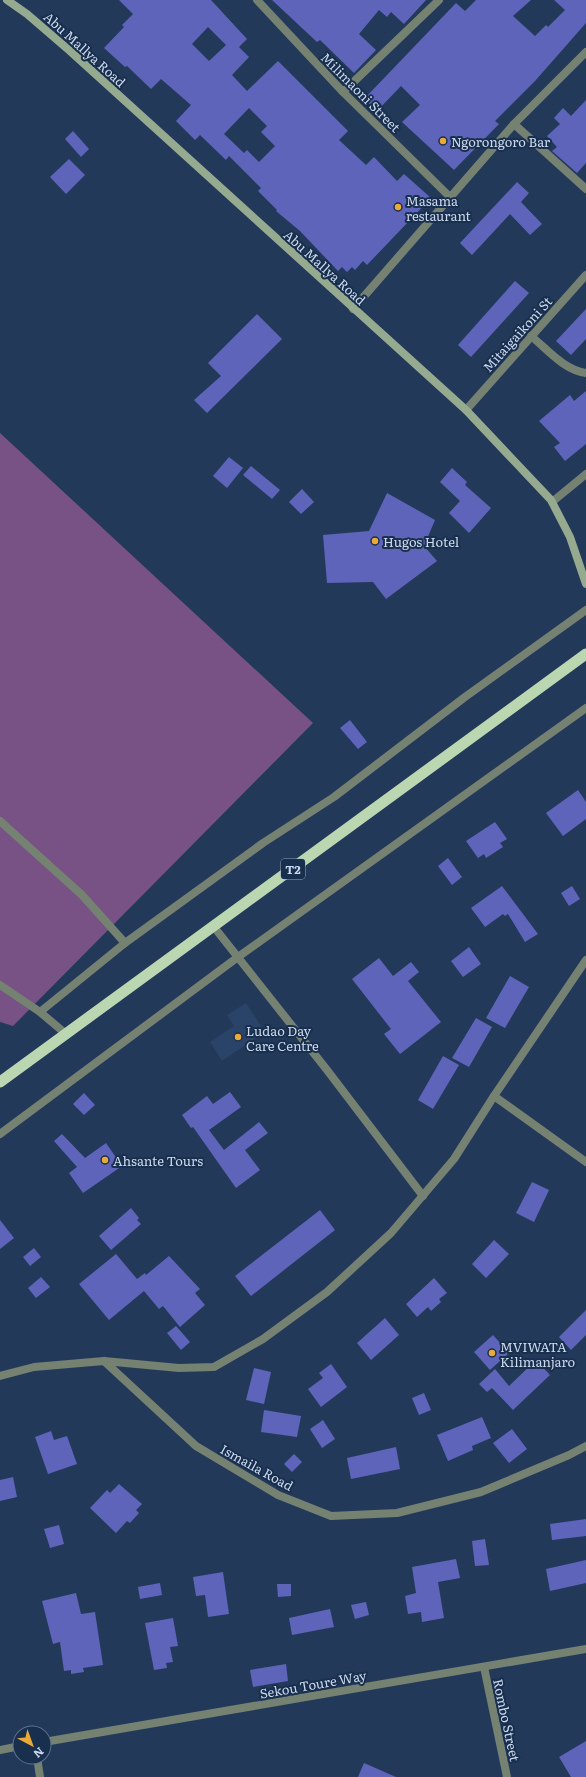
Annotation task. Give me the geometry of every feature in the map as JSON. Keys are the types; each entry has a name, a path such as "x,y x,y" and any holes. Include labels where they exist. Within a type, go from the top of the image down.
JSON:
{"highway":[{"name":"T2","path":"0,1082 586,654"}],"main road":[{"name":"Abu Mallya Road","path":"7,0 27,14 70,51 466,410 552,502 570,537 585,574 586,584"}],"street":[{"name":"Milimaoni Street","path":"257,0 343,92 450,197"},
{"path":"343,92 439,0"},
{"path":"353,309 514,124 586,52"},
{"path":"514,124 586,189"},
{"name":"Mitaigaikoni St","path":"466,410 586,275"},
{"path":"532,336 564,365 575,371 586,373"},
{"path":"552,502 586,474"},
{"path":"40,1012 125,943 264,843 334,797 466,697 586,610"},
{"path":"0,1134 238,957 586,708"},
{"path":"0,821 82,895 125,943"},
{"path":"214,927 328,1070 423,1196"},
{"path":"0,1376 34,1367 104,1361 179,1368 214,1367 263,1339 327,1292 391,1233 423,1196 454,1159 494,1096 586,960"},
{"path":"0,985 40,1012 66,1034"},
{"path":"494,1096 586,1162"},
{"name":"Ismaila Road","path":"104,1361 196,1446 278,1495 331,1516 397,1513 481,1492 586,1446"},
{"name":"Sekou Toure Way","path":"52,1741 586,1649"},
{"name":"Rombo Street","path":"484,1667 507,1777"},
{"path":"0,1750 12,1748"},
{"path":"38,1765 40,1777"}],"shaded area":[{"path":"0,433 313,723 13,1026 0,1022"},
{"name":"Ludao Day Care Centre","path":"246,1003 265,1032 222,1061 210,1042 234,1026 227,1015"}],"building":[{"path":"119,0 211,0 247,39 239,47 249,57 232,75 247,91 278,61 348,131 339,140 366,165 374,157 397,181 404,174 431,198 367,265 363,261 355,270 352,267 347,272 342,267 338,271 300,231 276,211 277,210 258,191 261,188 229,156 226,160 200,135 195,140 176,121 191,105 161,79 151,89 127,66 125,67 104,48 124,27 122,25 133,14","holes":["208,27 226,45 209,61 192,44","249,108 267,126 261,132 275,146 259,162 247,150 244,153 224,134"]},
{"path":"272,0 426,0 404,24 391,12 387,17 379,10 359,34 376,50 354,73 320,40 317,42"},
{"path":"476,0 531,0 513,16 535,36 546,25 548,27 565,10 554,0 586,0 586,23 535,81 495,121 499,124 454,170 402,122 420,105 401,86 377,111 364,99 456,3 465,11"},
{"path":"586,100 586,163 577,173 552,151 557,147 547,136 560,124 554,118 563,108 571,116"},
{"path":"73,131 89,149 81,157 65,139"},
{"path":"69,159 85,175 66,194 50,177"},
{"path":"517,182 529,193 521,202 542,224 530,235 510,214 472,255 460,243"},
{"path":"515,281 529,293 471,357 458,345"},
{"path":"586,309 586,339 571,355 556,341"},
{"path":"257,314 282,339 207,413 194,400 221,376 208,363"},
{"path":"586,391 586,444 565,461 554,447 560,443 539,421 570,395 574,401"},
{"path":"229,457 243,468 227,488 213,476"},
{"path":"251,466 280,490 272,499 243,475"},
{"path":"452,468 467,482 465,485 491,508 469,533 449,513 460,501 440,482"},
{"path":"302,489 314,502 301,514 289,502"},
{"name":"Hugos Hotel","path":"387,493 435,520 424,546 437,561 386,599 373,582 327,583 323,535 369,531"},
{"path":"350,720 367,742 358,749 340,728"},
{"path":"578,790 586,802 586,819 563,836 546,813"},
{"path":"495,822 507,839 500,843 503,847 486,858 484,854 478,858 466,841"},
{"path":"448,858 462,877 452,885 438,866"},
{"path":"502,886 538,934 525,942 508,914 505,916 503,914 485,927 471,908"},
{"path":"572,886 580,899 569,906 561,893"},
{"path":"469,947 481,964 463,977 451,961"},
{"path":"379,958 393,976 411,962 419,972 408,981 441,1022 400,1054 384,1034 391,1029 352,979"},
{"path":"510,976 529,987 505,1028 486,1018"},
{"path":"476,1018 492,1027 469,1067 452,1058"},
{"path":"443,1056 459,1065 433,1109 418,1100"},
{"path":"230,1092 241,1107 209,1130 224,1150 259,1122 268,1133 245,1150 260,1170 236,1188 193,1127 191,1128 182,1115 207,1096 213,1104"},
{"path":"84,1093 95,1105 84,1115 73,1104"},
{"path":"62,1134 85,1158 106,1143 122,1166 83,1193 69,1173 77,1167 54,1141"},
{"path":"532,1182 549,1190 534,1222 516,1213"},
{"path":"131,1208 139,1218 137,1220 141,1224 111,1250 99,1236"},
{"path":"320,1210 335,1230 251,1296 235,1276"},
{"path":"0,1220 14,1238 0,1249"},
{"path":"494,1240 509,1254 486,1278 472,1264"},
{"path":"34,1248 41,1257 30,1266 23,1257"},
{"path":"116,1254 137,1279 145,1273 146,1275 169,1256 200,1289 195,1293 205,1305 180,1327 163,1306 159,1309 144,1291 109,1320 79,1284"},
{"path":"41,1277 50,1287 36,1298 28,1288"},
{"path":"434,1278 447,1293 439,1299 441,1302 431,1311 428,1307 417,1317 406,1304"},
{"path":"586,1310 586,1335 571,1350 559,1337"},
{"path":"385,1318 399,1335 371,1360 357,1343"},
{"path":"176,1326 190,1342 181,1350 167,1333"},
{"name":"MVIWATA Kilimanjaro","path":"493,1335 509,1353 490,1370 474,1352"},
{"path":"536,1360 550,1375 513,1410 492,1388 487,1392 479,1384 495,1369 509,1386"},
{"path":"331,1364 347,1387 321,1407 308,1389 323,1378 319,1373"},
{"path":"254,1368 271,1372 264,1404 246,1400"},
{"path":"424,1393 431,1410 419,1415 412,1398"},
{"path":"264,1410 301,1416 297,1437 261,1432"},
{"path":"482,1417 491,1438 472,1446 473,1450 448,1461 437,1435"},
{"path":"323,1420 335,1439 322,1448 310,1429"},
{"path":"512,1429 527,1449 509,1463 493,1443"},
{"path":"51,1431 54,1440 67,1436 77,1464 48,1474 35,1437"},
{"path":"396,1447 400,1469 351,1479 347,1458"},
{"path":"294,1454 302,1462 292,1472 284,1464"},
{"path":"13,1477 17,1497 0,1501 0,1480"},
{"path":"119,1484 142,1504 136,1510 139,1513 130,1523 127,1521 116,1533 90,1508 107,1490 110,1493"},
{"path":"586,1519 586,1536 552,1540 550,1524"},
{"path":"59,1525 64,1544 50,1548 44,1529"},
{"path":"485,1539 489,1565 475,1566 472,1541"},
{"path":"456,1559 460,1578 438,1582 444,1618 422,1622 421,1612 408,1614 405,1596 416,1593 412,1567"},
{"path":"586,1560 586,1583 550,1591 546,1569"},
{"path":"223,1572 229,1614 208,1617 205,1595 196,1596 193,1577"},
{"path":"160,1583 162,1595 140,1599 138,1587"},
{"path":"277,1584 291,1584 291,1596 278,1597"},
{"path":"76,1593 81,1614 95,1612 103,1665 83,1668 84,1672 71,1674 71,1670 64,1671 60,1642 53,1644 42,1601"},
{"path":"366,1602 369,1615 355,1619 351,1605"},
{"path":"330,1609 334,1627 292,1635 289,1618"},
{"path":"173,1618 178,1646 170,1647 173,1662 166,1663 167,1668 154,1670 145,1623"},
{"path":"286,1664 288,1681 253,1687 250,1670"},
{"path":"586,1741 586,1777 571,1777 559,1757"},
{"path":"364,1763 396,1777 358,1777"}],"place":[{"name":"Ngorongoro Bar","path":"443,141"},
{"name":"Masama restaurant","path":"398,207"},
{"name":"Hugos Hotel","path":"375,541"},
{"name":"Ludao Day Care Centre","path":"238,1037"},
{"name":"Ahsante Tours","path":"105,1160"},
{"name":"MVIWATA Kilimanjaro","path":"492,1353"}]}
